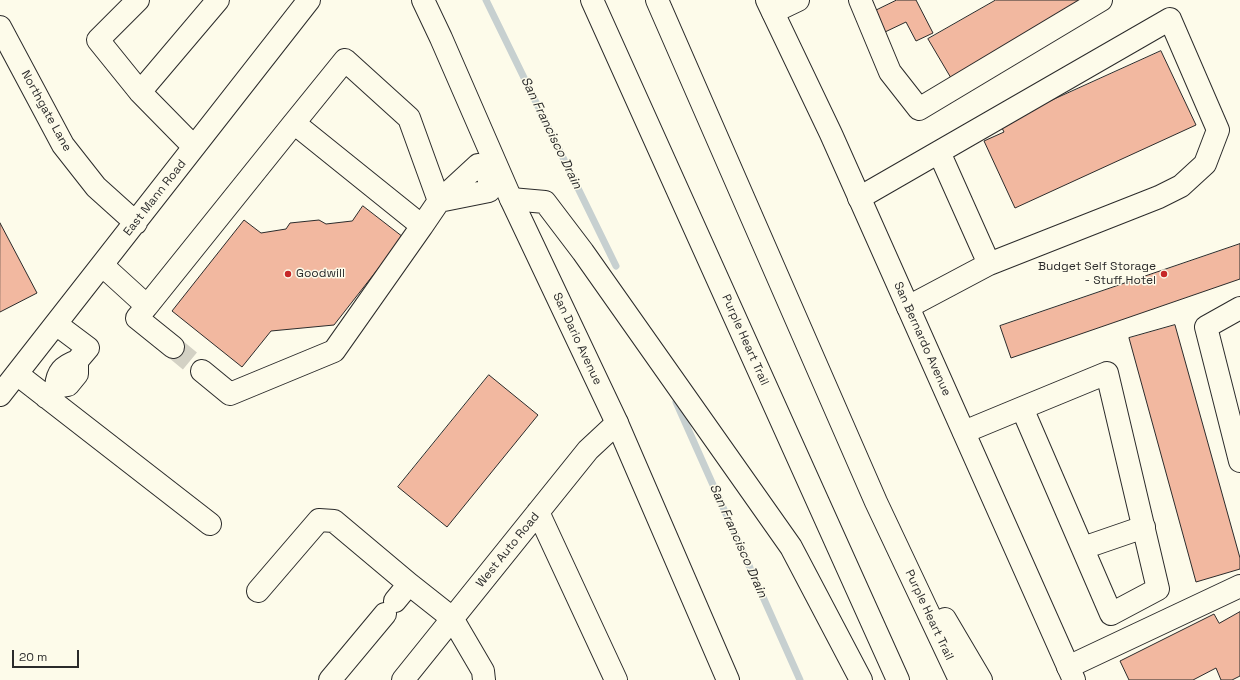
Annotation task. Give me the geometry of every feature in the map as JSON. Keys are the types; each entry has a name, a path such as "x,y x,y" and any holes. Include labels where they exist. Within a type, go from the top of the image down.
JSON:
{"main road":[{"path":"138,0 98,40 140,92 194,147"},
{"path":"140,92 218,0"},
{"name":"East Mann Road","path":"0,395 309,0"},
{"name":"San Dario Avenue","path":"423,0 441,38 494,175 511,199 617,423 728,680"},
{"path":"438,0 441,38"},
{"name":"Purple Heart Trail","path":"592,0 898,680"},
{"name":"Purple Heart Trail","path":"657,0 876,502 960,680"},
{"path":"770,6 798,0"},
{"path":"860,0 890,72 920,109 1101,0"},
{"name":"San Bernardo Avenue","path":"770,6 859,198 1071,674"},
{"path":"859,198 1170,18 1218,130 1205,164 1181,186 1159,197 989,264 908,307"},
{"name":"Northgate Lane","path":"0,27 63,145 96,187 136,223"},
{"path":"173,347 137,318 344,60 409,118 439,201"},
{"path":"294,124 422,226"},
{"path":"939,152 989,264"},
{"path":"202,371 230,394 334,351 439,201 478,164 494,175"},
{"path":"511,199 545,202 583,252 791,547 862,680"},
{"path":"102,265 147,306"},
{"path":"1240,308 1206,327 1240,461"},
{"path":"51,392 68,385 77,374 77,361 88,348 56,324"},
{"path":"964,432 1107,372 1158,589 1111,614 1022,408"},
{"path":"17,374 51,392 210,524"},
{"name":"West Auto Road","path":"403,680 588,450 617,423"},
{"path":"876,502 981,680"},
{"path":"538,512 616,680"},
{"path":"258,591 319,520 334,521 452,618 483,671 484,680"},
{"path":"1083,548 1144,527"},
{"path":"330,680 409,584"},
{"path":"1071,674 1240,586"}],"building":[{"path":"897,0 916,0 933,33 916,41 906,22 885,32 875,11"},
{"path":"996,0 1084,0 951,78 928,39"},
{"path":"1161,51 1196,125 1015,208 984,141 1004,132 1000,124"},
{"name":"Goodwill","path":"363,206 403,237 334,325 271,331 242,367 172,311 244,220 261,233 286,229 290,223 319,220 326,224 352,221"},
{"path":"0,223 37,293 0,312"},
{"path":"1240,244 1240,279 1011,358 1000,326"},
{"path":"1175,325 1240,558 1240,569 1196,582 1129,338"},
{"path":"489,375 538,415 447,527 398,487"},
{"path":"1240,612 1240,676 1232,680 1221,680 1216,668 1193,680 1129,680 1120,661 1214,614 1219,623"}],"waterway":[{"name":"San Francisco Drain","path":"486,0 616,266"},
{"name":"San Francisco Drain","path":"676,402 800,680"}],"tunnel":[{"path":"173,347 202,371"}],"place":[{"name":"Goodwill","path":"288,274"},
{"name":"Budget Self Storage - Stuff Hotel","path":"1164,274"}]}
